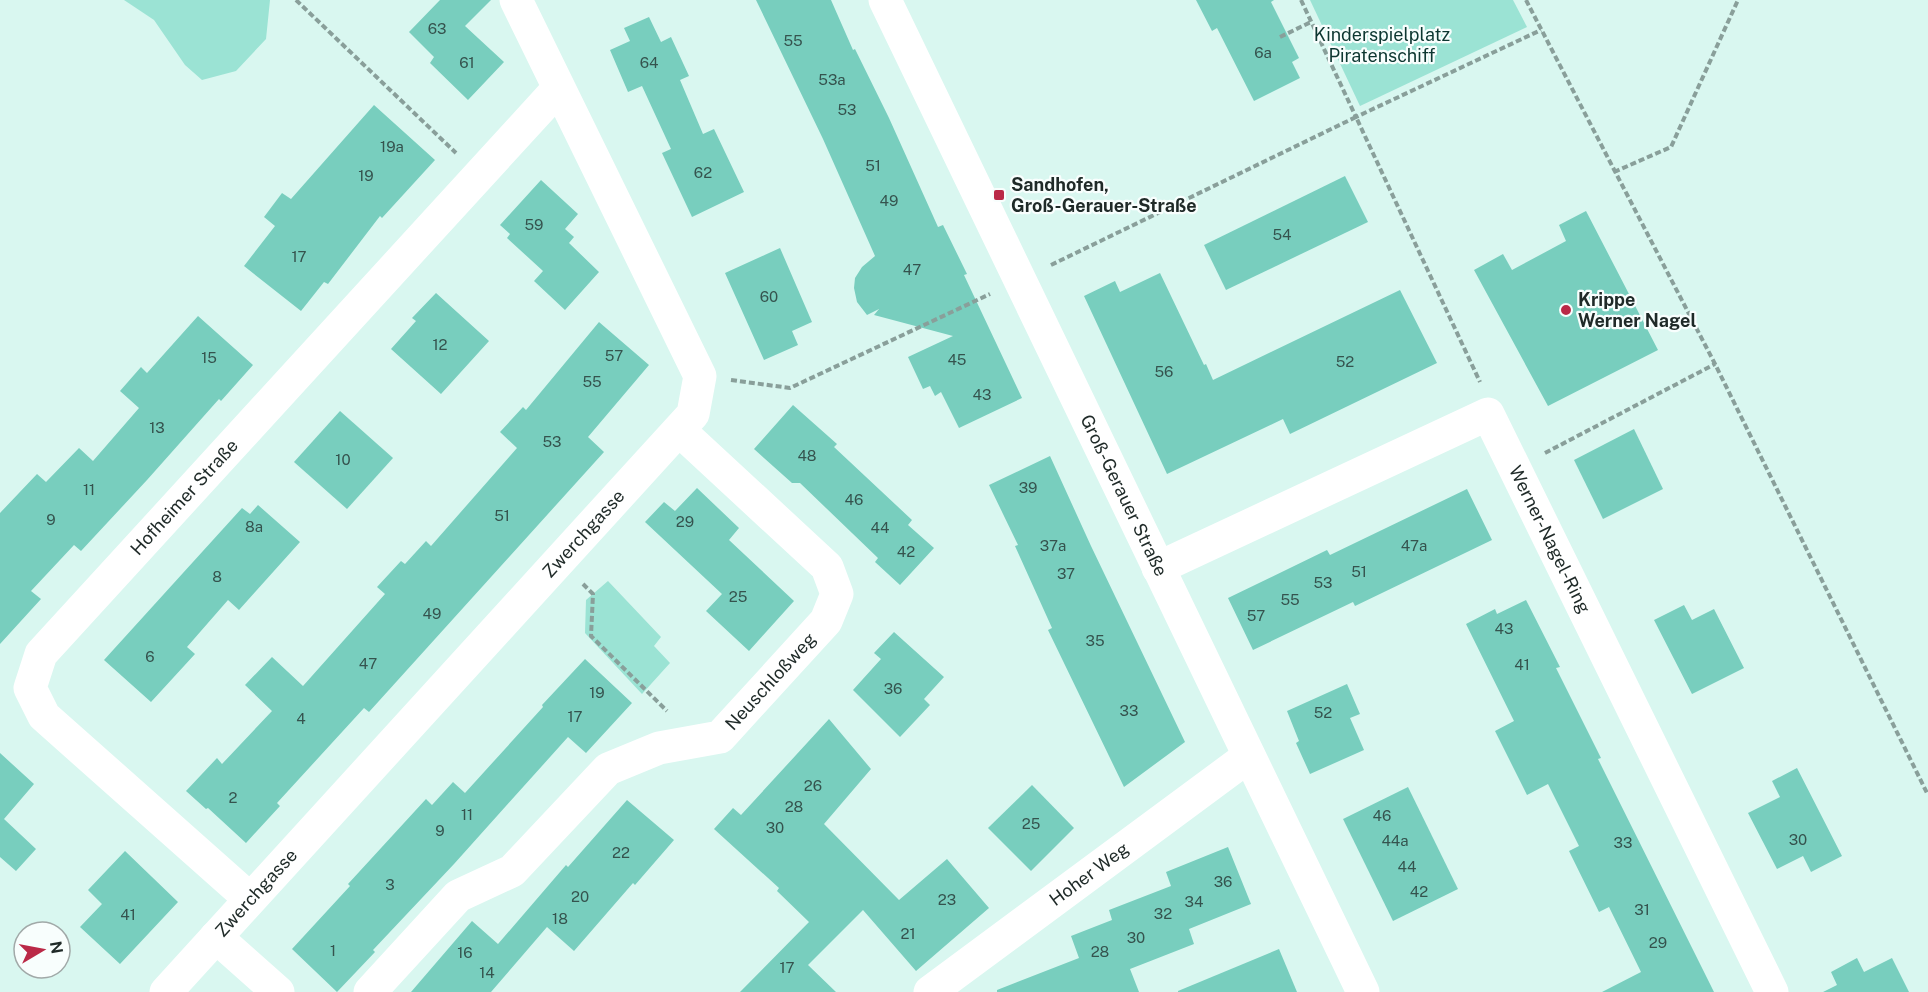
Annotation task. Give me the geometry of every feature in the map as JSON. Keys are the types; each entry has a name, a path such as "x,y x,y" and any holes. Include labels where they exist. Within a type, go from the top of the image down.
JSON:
{"street":[{"path":"516,0 700,376"},
{"name":"Groß-Gerauer Straße","path":"885,0 1363,992"},
{"name":"Hofheimer Straße","path":"250,899 44,716 30,688 41,654 558,89"},
{"name":"Zwerchgasse","path":"166,992 693,414 700,376"},
{"path":"1158,568 1488,414"},
{"name":"Werner-Nagel-Ring","path":"1488,414 1773,992"},
{"name":"Neuschloßweg","path":"370,992 458,896 512,872 608,769 659,748 720,737 826,621 837,594 827,567 679,430"},
{"name":"Hoher Weg","path":"930,992 1249,756"},
{"path":"216,937 278,992"}],"path":[{"path":"296,0 479,176"},
{"path":"1301,0 1480,378 1488,414"},
{"path":"1526,0 1715,364 1928,795"},
{"path":"1614,172 1671,147 1738,0"},
{"path":"1280,37 1311,22"},
{"path":"700,376 790,388 1541,30"},
{"path":"1515,469 1715,364"},
{"path":"561,559 593,594 591,636 697,741"}],"green space":[{"path":"124,0 270,0 266,39 236,71 202,80 185,65 154,20"},
{"name":"Kinderspielplatz Piratenschiff","path":"1310,0 1513,0 1527,27 1360,106"},
{"path":"608,581 661,637 654,646 670,663 642,694 585,633 586,600"}],"building":[{"path":"440,0 491,0 465,26 504,62 468,100 430,63 434,57 409,32"},
{"path":"756,0 831,0 853,50 855,49 889,118 938,227 943,225 967,274 964,275 1022,398 959,428 941,392 935,396 930,386 923,389 908,357 953,336 874,315 879,309 867,315 857,302 854,288 855,278 862,267 875,256 823,139"},
{"path":"1196,0 1274,0 1271,2 1299,58 1292,62 1300,78 1254,101 1217,28 1212,31"},
{"path":"649,17 661,42 671,37 689,76 680,80 703,134 714,129 744,192 692,217 662,153 671,149 642,86 628,92 610,50 630,41 624,28"},
{"path":"374,105 435,160 382,218 380,216 328,284 324,282 301,311 244,266 275,226 264,217 282,193 291,199"},
{"path":"1345,176 1368,222 1226,290 1204,245"},
{"path":"541,180 578,214 565,229 574,237 569,243 599,272 565,310 534,281 543,271 507,238 510,234 500,225"},
{"name":"Krippe Werner Nagel","path":"1586,211 1658,350 1548,406 1474,270 1503,254 1512,270 1566,241 1559,225"},
{"path":"780,248 812,322 792,331 798,345 764,360 725,273"},
{"path":"1160,273 1213,380 1400,290 1437,363 1290,434 1283,419 1167,474 1084,296 1115,281 1120,292"},
{"path":"436,293 489,341 441,394 391,349 416,321 412,318"},
{"path":"198,316 253,365 221,401 219,399 81,551 74,545 31,591 41,599 0,644 0,513 37,474 46,482 79,448 93,461 139,408 120,391 141,367 147,373"},
{"path":"599,322 649,365 588,437 604,452 369,712 364,708 277,803 280,806 246,843 186,791 217,758 222,764 272,711 245,685 272,657 303,686 385,594 377,587 401,561 405,564 426,541 431,546 517,448 500,432 523,407 526,410"},
{"path":"793,405 837,444 834,447 912,520 908,525 934,548 900,585 875,562 878,558 800,483 792,483 754,449"},
{"path":"340,411 393,458 347,509 294,462"},
{"path":"1634,429 1663,489 1603,519 1574,460"},
{"path":"1050,456 1185,742 1124,787 1048,630 1052,628 1015,546 1018,545 989,485"},
{"path":"697,488 739,528 729,540 794,601 749,651 706,611 722,594 645,522 664,502 675,511"},
{"path":"1467,489 1492,540 1355,606 1353,602 1253,650 1228,598 1327,550 1330,555"},
{"path":"258,505 300,542 239,610 228,600 187,647 195,654 151,702 104,660 242,508 250,514"},
{"path":"1526,600 1560,667 1556,668 1601,758 1598,759 1714,992 1602,992 1641,972 1609,907 1599,912 1569,851 1579,846 1548,784 1527,795 1495,731 1514,721 1466,624 1495,609 1497,614"},
{"path":"1684,605 1692,620 1714,609 1744,668 1692,694 1654,620"},
{"path":"894,632 944,677 924,699 930,705 900,737 853,690 881,659 874,653"},
{"path":"585,659 632,703 586,753 568,737 337,992 292,949 426,799 432,805 453,782 465,793"},
{"path":"1347,684 1360,714 1350,718 1364,750 1310,774 1296,743 1299,741 1287,711"},
{"path":"829,719 871,769 824,824 899,900 947,859 989,908 916,971 863,910 808,965 836,992 740,992 809,922 777,891 779,888 714,829 733,808 741,815"},
{"path":"0,753 34,784 4,819 36,849 16,871 0,857"},
{"path":"1797,768 1842,856 1811,872 1803,856 1777,869 1748,813 1780,797 1772,781"},
{"path":"1032,785 1074,828 1031,871 988,828"},
{"path":"1408,787 1458,889 1393,921 1343,819"},
{"path":"627,800 674,840 574,951 547,927 491,992 411,992 472,921 498,944 566,865 568,867"},
{"path":"1228,847 1251,904 1189,929 1194,944 1130,969 1139,992 997,992 997,990 1079,958 1071,936 1112,920 1109,910 1171,886 1166,872"},
{"path":"125,851 178,902 120,964 80,927 102,904 88,890"},
{"path":"1279,949 1297,992 1178,992 1178,991"},
{"path":"1857,958 1864,972 1892,958 1909,992 1823,992 1837,985 1831,972"}],"place":[{"name":"Sandhofen, Groß-Gerauer-Straße","path":"999,195"},
{"name":"Krippe Werner Nagel","path":"1566,310"}]}
